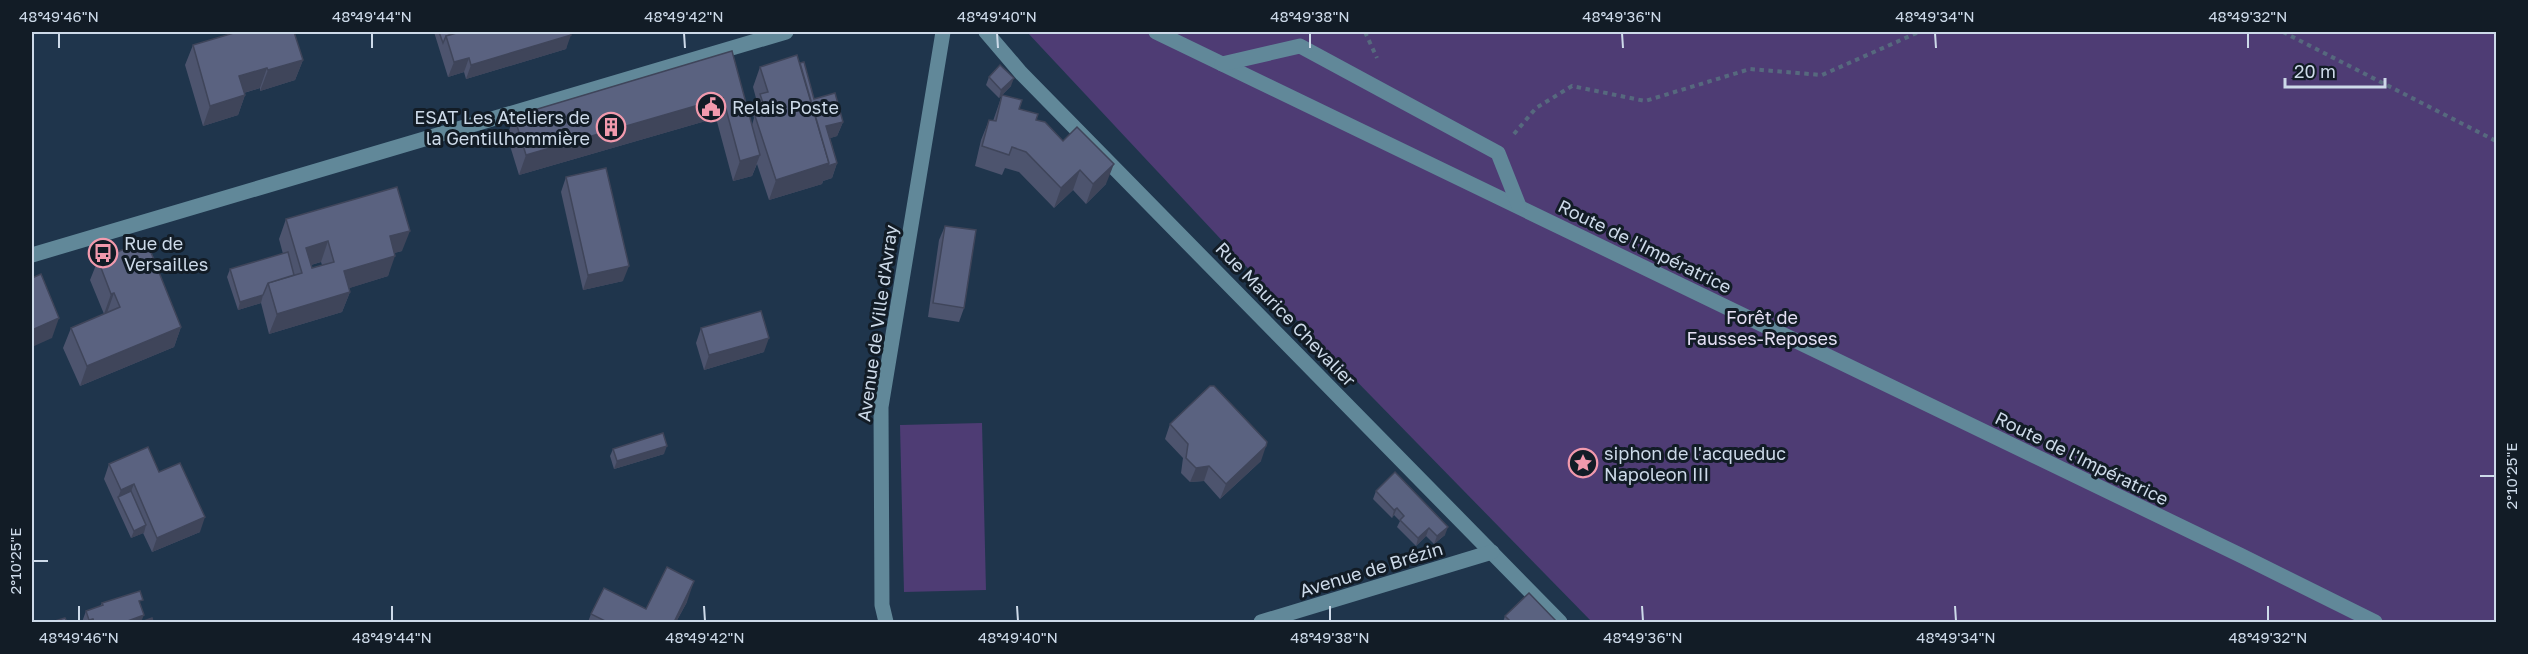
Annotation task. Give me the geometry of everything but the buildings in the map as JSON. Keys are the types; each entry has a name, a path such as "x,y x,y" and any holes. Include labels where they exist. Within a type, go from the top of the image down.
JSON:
{"street":[{"path":"32,255 786,32"},
{"name":"Avenue de Ville d'Avray","path":"886,622 882,606 881,407 943,32"},
{"name":"Rue Maurice Chevalier","path":"986,32 1021,72 1560,622"},
{"name":"Route de l'Impératrice","path":"1156,32 2375,622"},
{"path":"1222,64 1300,46 1497,153 1519,206"},
{"name":"Avenue de Brézin","path":"1261,622 1492,552"}],"path":[{"path":"1497,153 1536,108 1572,86 1646,101 1750,69 1822,75 1919,32"},
{"path":"2283,32 2496,141"}],"green space":[{"name":"Forêt de Fausses-Reposes","path":"1027,32 2496,32 2496,622 1592,622 1287,310"},
{"path":"982,423 986,590 904,592 900,425"}],"place":[{"name":"Relais Poste","path":"711,107"},
{"name":"ESAT Les Ateliers de la Gentillhommière","path":"611,127"},
{"name":"Rue de Versailles","path":"103,253"},
{"name":"siphon de l'acqueduc Napoleon III","path":"1583,463"}]}
